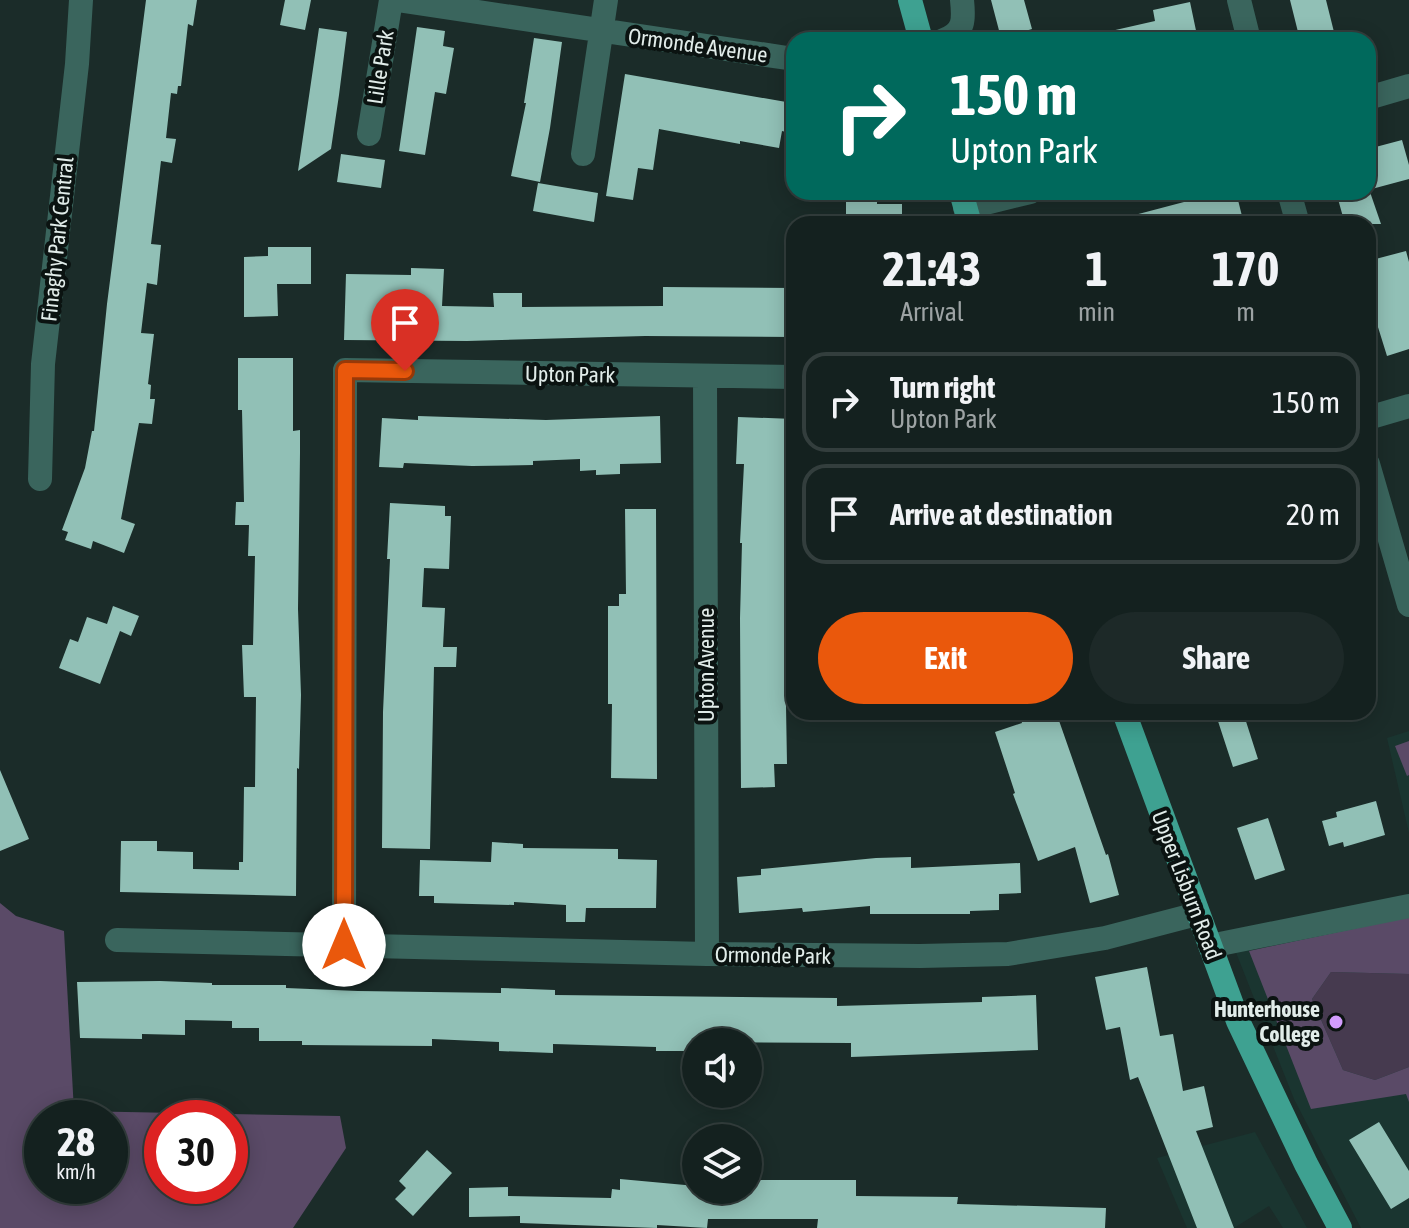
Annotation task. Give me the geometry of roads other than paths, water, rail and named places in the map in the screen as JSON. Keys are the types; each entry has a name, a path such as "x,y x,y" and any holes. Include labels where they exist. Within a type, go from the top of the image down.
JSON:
{"main road":[{"path":"910,0 919,32"},
{"name":"Upper Lisburn Road","path":"1127,720 1238,1021 1340,1228"}],"street":[{"name":"Finaghy Park Central","path":"40,479 43,364 77,64 81,0"},
{"name":"Lille Park","path":"369,134 394,0 601,31"},
{"path":"583,154 606,0"},
{"path":"957,32 964,21 962,0"},
{"path":"1239,0 1247,32"},
{"name":"Ormonde Avenue","path":"601,31 786,58"},
{"path":"1376,96 1409,86"},
{"path":"966,208 998,200"},
{"name":"Upton Park","path":"344,945 345,370 786,377"},
{"name":"Upton Avenue","path":"705,376 707,954"},
{"path":"1376,416 1409,406"},
{"path":"1376,492 1409,605"},
{"path":"1210,946 1409,906"},
{"name":"Ormonde Park","path":"117,940 707,954 1008,954 1105,938 1197,914"}],"place":[{"name":"Hunterhouse College","path":"1336,1022"}]}
